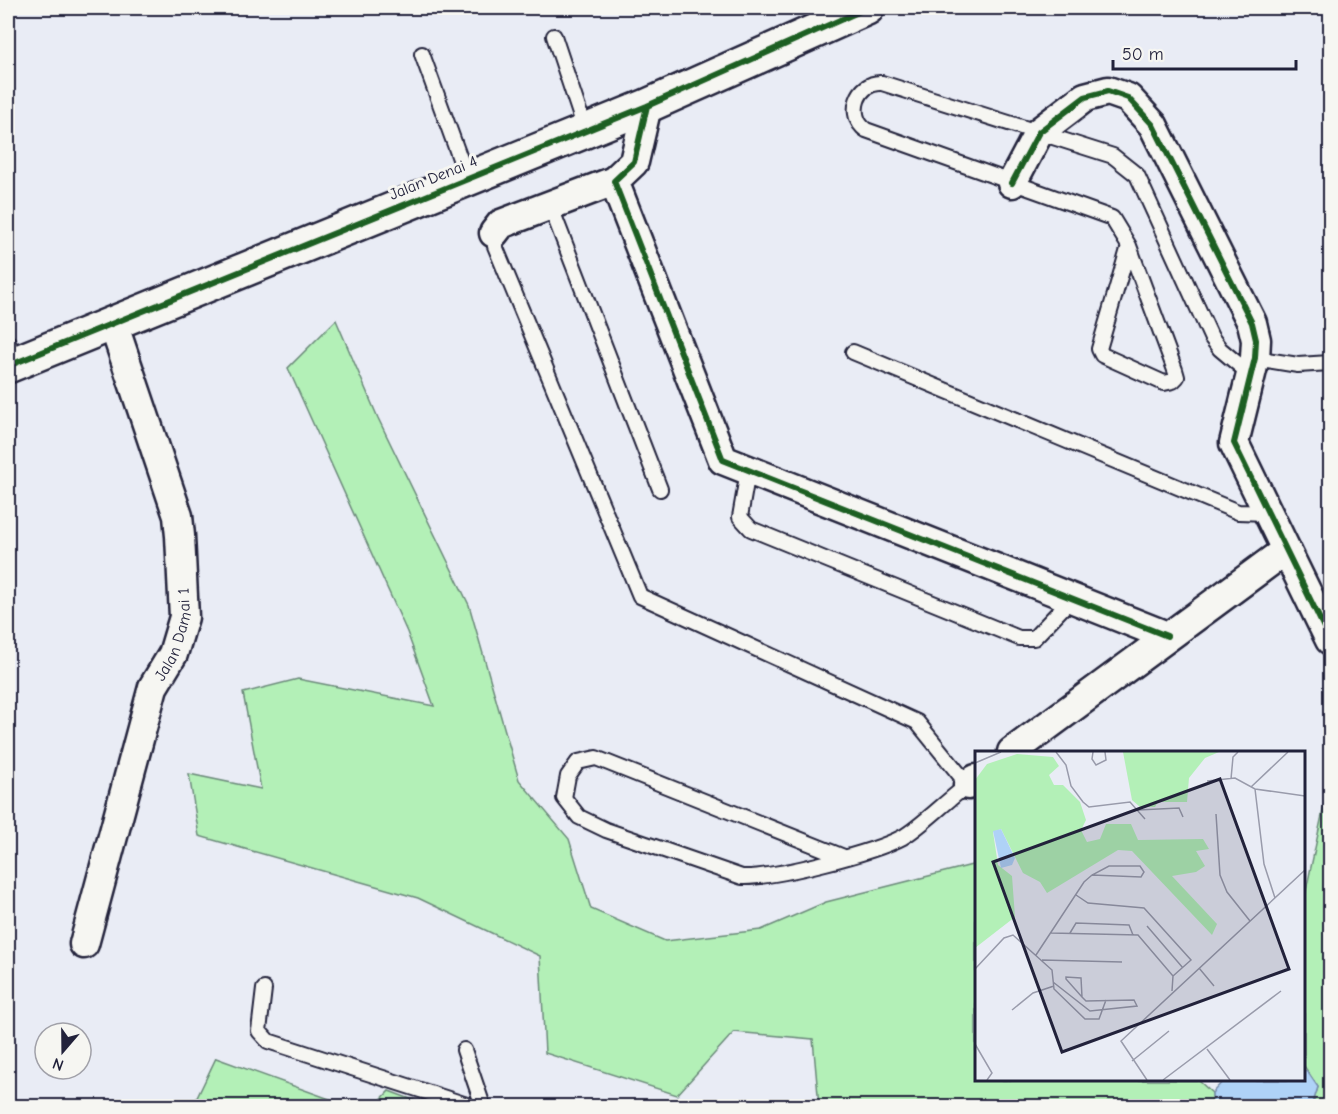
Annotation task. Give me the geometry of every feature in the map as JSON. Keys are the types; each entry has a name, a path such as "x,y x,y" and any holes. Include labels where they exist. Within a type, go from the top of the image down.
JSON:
{"street":[{"name":"Jalan Denai 4","path":"10,357 113,323 585,129 647,106 867,8"},
{"path":"1012,183 1039,132 1085,97 1108,91 1128,98 1153,125 1252,323 1256,340 1253,367 1234,443 1330,640"},
{"path":"494,233 501,224 614,182 634,162 647,106"},
{"path":"614,182 723,460 1070,600 1167,636"},
{"name":"Jalan Damai 1","path":"84,944 153,687 173,654 184,617 184,583 178,516 113,323"},
{"path":"1015,751 1286,550"}],"lane":[{"path":"554,36 585,129"},
{"path":"422,54 467,178"},
{"path":"1129,246 1099,349 1102,355 1164,383 1173,381 1177,377 1176,370 1129,246 1112,218 866,130 858,125 854,117 860,94 865,86 874,82 882,82 1113,156 1137,175 1211,337 1220,349 1253,367 1330,363"},
{"path":"550,205 660,489"},
{"path":"494,233 495,246 640,596 917,722 972,782 903,837 844,857 758,877 742,877 606,830 579,816 564,798 568,776 578,762 596,758 844,857"},
{"path":"853,352 1238,512 1268,513"},
{"path":"748,471 740,517 751,529 1020,638 1027,640 1040,633 1070,600"},
{"path":"264,989 259,1031 268,1041 470,1107"},
{"path":"464,1050 483,1107"}],"green space":[{"path":"336,320 378,418 469,605 519,780 569,839 591,909 665,941 761,930 826,902 975,864 975,1081 1199,1081 1212,1093 1213,1106 819,1106 813,1039 734,1032 677,1095 545,1053 540,956 418,898 199,836 189,774 261,789 243,693 298,679 434,706 407,632 288,368"},
{"path":"1328,787 1330,787 1330,1106 1312,1106 1318,1087 1305,1068 1305,895"},
{"path":"216,1058 349,1106 193,1106"},
{"path":"389,1091 429,1106 375,1106"}],"water":[{"path":"1305,1071 1318,1087 1312,1106 1213,1106 1212,1093 1223,1081 1305,1081"}],"cycle path":[{"path":"8,366 647,106 867,8"},
{"path":"1012,183 1039,132 1085,97 1108,91 1128,98 1153,125 1252,323 1256,340 1255,358 1234,443 1330,640"},
{"path":"647,106 634,162 614,181 723,460 1167,636"}]}
